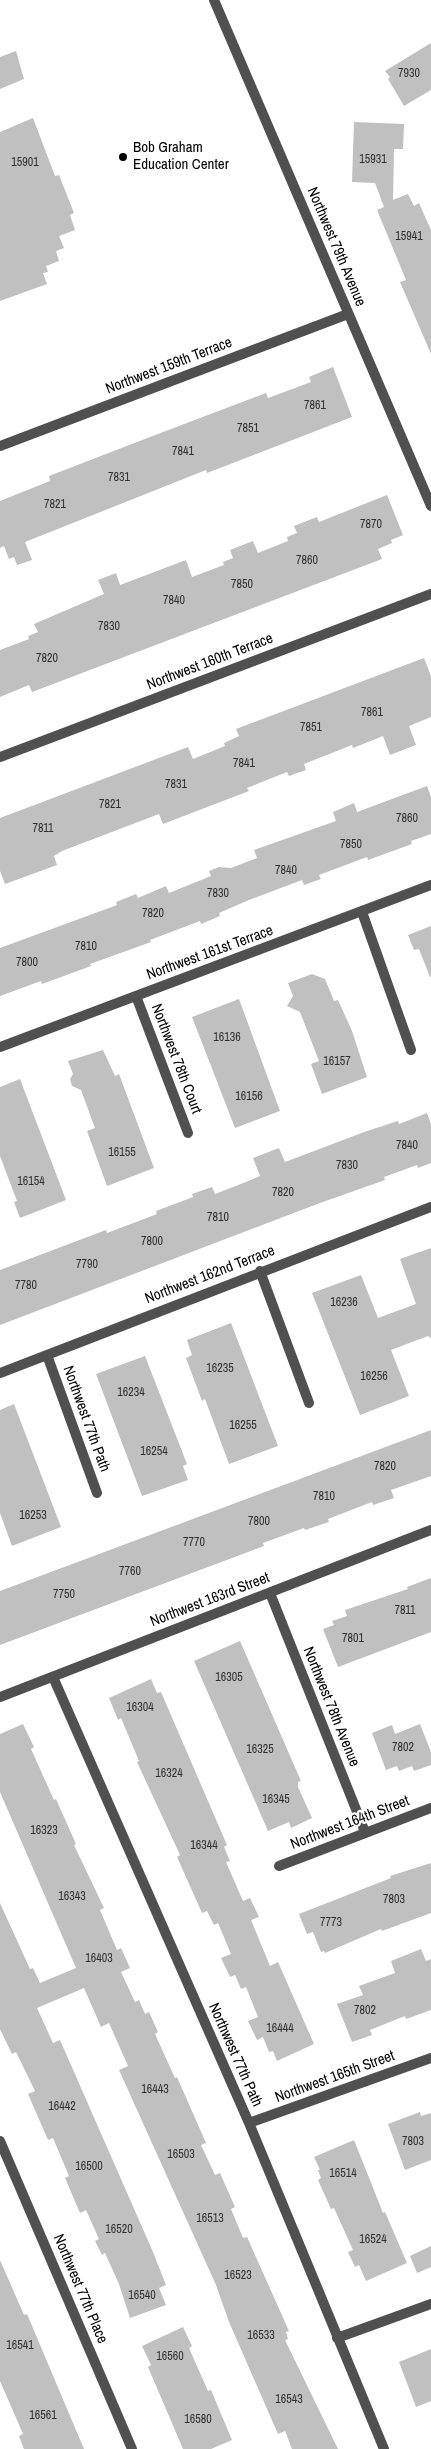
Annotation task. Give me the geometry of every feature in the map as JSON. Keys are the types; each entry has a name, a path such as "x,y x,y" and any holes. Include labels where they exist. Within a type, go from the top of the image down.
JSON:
{"street":[{"name":"Northwest 79th Avenue","path":"214,0 431,506"},
{"name":"Northwest 159th Terrace","path":"0,446 348,314"},
{"name":"Northwest 160th Terrace","path":"0,757 431,594"},
{"name":"Northwest 161st Terrace","path":"0,1047 431,885"},
{"path":"362,912 412,1050"},
{"name":"Northwest 78th Court","path":"136,996 188,1133"},
{"name":"Northwest 162nd Terrace","path":"0,1373 260,1271 431,1207"},
{"path":"260,1271 309,1403"},
{"name":"Northwest 77th Path","path":"47,1356 97,1493"},
{"name":"Northwest 163rd Street","path":"0,1696 431,1530"},
{"name":"Northwest 78th Avenue","path":"270,1593 365,1832"},
{"name":"Northwest 77th Path","path":"53,1677 249,2123 384,2449"},
{"name":"Northwest 164th Street","path":"279,1866 431,1808"},
{"name":"Northwest 165th Street","path":"249,2123 431,2058"},
{"name":"Northwest 77th Place","path":"0,2141 132,2449"},
{"path":"337,2338 431,2304"}],"building":[{"path":"431,43 431,90 404,106 388,79 390,77 385,71"},
{"path":"16,51 24,79 0,89 0,57"},
{"path":"33,118 55,176 59,175 74,213 70,215 75,230 59,236 64,248 56,251 59,261 46,266 48,272 43,273 47,284 0,301 0,132"},
{"path":"354,122 404,124 403,149 394,149 393,200 408,194 414,206 419,203 431,230 431,354 400,282 406,280 377,210 384,207 375,183 352,182"},
{"path":"333,367 352,417 207,473 206,470 25,542 32,560 17,565 14,557 9,559 4,546 0,548 0,501 50,481 49,476 150,437 266,393 268,398 311,382 309,377"},
{"path":"387,495 403,535 391,540 392,543 378,549 382,559 32,692 29,685 0,697 0,650 29,639 28,636 38,632 34,624 104,594 98,580 116,573 120,585 186,560 192,577 224,565 223,562 233,558 230,550 253,541 258,553 288,541 287,537 297,533 294,526 317,517 319,522"},
{"path":"424,658 431,676 431,717 409,726 416,745 390,755 383,736 353,748 352,745 304,764 306,770 289,776 287,772 247,788 249,791 163,824 159,814 62,851 54,856 57,865 5,884 0,871 0,818 188,747 193,759 225,746 224,743 239,736 236,729"},
{"path":"427,786 431,797 431,834 411,841 412,844 368,860 367,857 319,875 321,879 304,885 302,880 219,913 220,916 201,924 200,921 150,940 151,942 90,964 91,966 42,984 41,981 0,996 0,948 117,905 116,902 136,894 138,898 166,886 169,893 211,876 209,871 219,867 231,868 257,858 254,850 336,821 333,812 354,803 357,812"},
{"path":"431,926 430,977 419,949 414,950 408,935"},
{"path":"312,974 325,979 334,1001 338,1000 352,1031 367,1077 322,1094 311,1064 319,1061 300,1012 287,1006 293,996 288,983"},
{"path":"239,999 280,1111 235,1128 192,1017"},
{"path":"103,1050 115,1076 119,1074 154,1168 107,1186 87,1131 95,1128 81,1090 72,1086 70,1079 73,1074 68,1061"},
{"path":"20,1079 66,1200 20,1218 14,1202 17,1201 0,1156 0,1087"},
{"path":"427,1113 431,1124 431,1163 418,1168 417,1165 384,1177 385,1180 0,1325 0,1270 106,1230 107,1233 157,1214 156,1211 193,1197 192,1194 212,1187 215,1194 260,1176 253,1158 279,1148 285,1162 367,1131 398,1121 399,1124"},
{"path":"431,1248 431,1338 428,1336 391,1350 409,1396 360,1415 312,1293 361,1275 378,1318 416,1304 400,1259"},
{"path":"231,1323 278,1446 229,1464 205,1399 202,1401 186,1358 192,1355 187,1340"},
{"path":"145,1356 187,1464 183,1466 188,1480 142,1496 96,1374"},
{"path":"14,1404 61,1527 12,1546 0,1513 0,1410"},
{"path":"431,1430 431,1476 391,1490 394,1498 373,1505 372,1502 328,1519 329,1522 305,1530 304,1528 263,1543 264,1546 0,1645 0,1591"},
{"path":"431,1578 431,1632 338,1667 323,1629 334,1625 332,1621 347,1616 345,1610 408,1589 407,1587"},
{"path":"240,1641 301,1781 298,1782 298,1787 312,1818 291,1828 289,1822 268,1831 194,1661"},
{"path":"151,1679 157,1693 161,1692 227,1845 224,1847 230,1861 226,1862 243,1901 250,1898 259,1917 251,1920 270,1966 278,1962 314,2044 277,2061 273,2051 269,2052 263,2037 257,2040 248,2021 258,2017 246,1987 241,1989 235,1975 230,1977 221,1958 231,1954 218,1923 214,1925 207,1911 202,1913 177,1857 180,1855 137,1762 139,1761 121,1718 118,1720 109,1698"},
{"path":"23,1724 34,1747 31,1749 54,1800 56,1799 76,1844 74,1845 104,1908 100,1910 117,1950 121,1948 130,1968 121,1972 135,2002 139,2000 145,2014 149,2012 158,2032 155,2034 175,2078 177,2077 206,2143 201,2145 215,2175 220,2173 235,2207 231,2209 243,2238 247,2237 289,2331 286,2332 288,2339 285,2340 338,2449 292,2449 285,2431 278,2434 229,2322 216,2285 119,2070 128,2066 109,2023 101,2027 84,1988 37,2008 53,2043 60,2040 153,2252 166,2285 159,2288 166,2305 130,2318 119,2284 105,2253 102,2255 95,2241 99,2239 86,2210 80,2213 65,2178 69,2176 53,2138 48,2140 28,2094 35,2091 16,2052 12,2054 0,2029 0,1903 30,1969 33,1968 40,1983 76,1968 0,1792 0,1734"},
{"path":"420,1724 431,1752 431,1765 414,1771 412,1766 399,1771 397,1766 386,1770 372,1733 392,1725 395,1734"},
{"path":"431,1863 431,1913 382,1931 381,1929 325,1953 324,1951 321,1952 313,1932 307,1934 299,1914 391,1878 390,1876"},
{"path":"421,1949 426,1961 431,1959 431,2010 406,2019 405,2016 370,2030 372,2035 352,2042 337,2004 363,1995 359,1986 395,1973 391,1961"},
{"path":"420,2112 421,2116 431,2113 431,2160 405,2170 388,2124"},
{"path":"354,2140 383,2213 385,2212 407,2263 366,2281 359,2265 355,2267 348,2252 353,2250 334,2208 331,2209 318,2180 321,2178 318,2170 320,2170 314,2157"},
{"path":"431,2246 431,2267 417,2273 410,2256"},
{"path":"0,2260 24,2315 27,2314 84,2449 24,2449 19,2436 23,2434 0,2381"},
{"path":"183,2327 192,2346 189,2348 208,2391 211,2390 232,2440 211,2449 183,2449 148,2367 151,2365 142,2346"},
{"path":"431,2349 431,2401 416,2407 399,2362"}],"place":[{"name":"Bob Graham Education Center","path":"123,157"}]}
